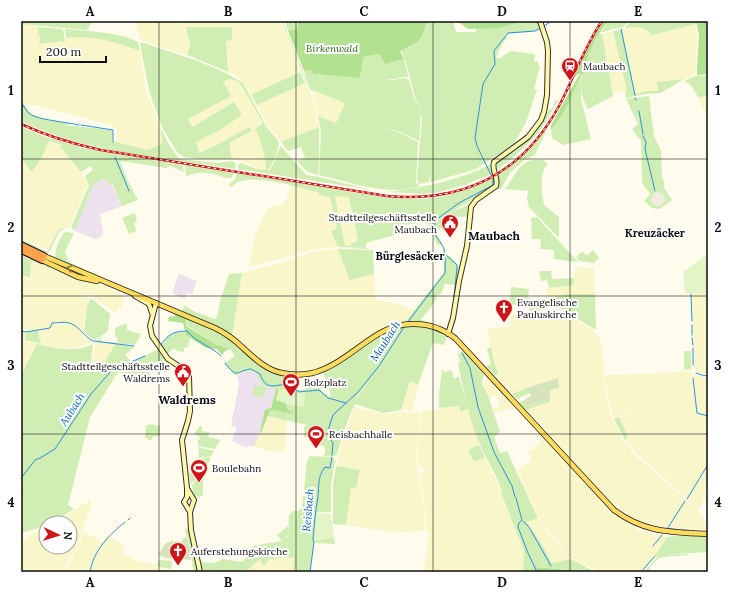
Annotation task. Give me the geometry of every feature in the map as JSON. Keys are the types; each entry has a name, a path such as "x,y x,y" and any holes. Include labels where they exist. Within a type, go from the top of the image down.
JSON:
{"highway":[{"path":"21,246 47,260"},
{"path":"21,250 47,260"}],"main road":[{"path":"47,260 78,277 99,282 135,296 156,302"},
{"path":"47,260 156,302 215,328 227,335 265,366 277,372 290,375 306,374 325,369 340,361 377,334 393,326 406,324 427,325 455,338 614,510 635,523 654,530 708,534"}],"street":[{"path":"448,334 455,310 470,229 470,210 472,204 496,186 497,178 493,168 494,162 528,137 541,120 544,112 547,95 548,51 547,42 540,22"},
{"path":"135,296 149,304 153,314"},
{"path":"156,302 150,330 152,336 168,359 186,370 189,377 190,411 182,440 187,488 189,496 194,500 189,505"},
{"path":"189,496 184,501 189,505 200,572"}],"shaded area":[{"path":"135,21 281,21 300,72 251,95 244,83 233,73 228,72 226,40 187,27 189,47 188,52 185,55 140,40"},
{"path":"21,22 22,24 38,25 38,33 40,35 39,44 66,41 66,38 97,38 140,51 146,90 161,129 162,144 147,150 115,142 117,131 113,126 36,105 23,104 21,100"},
{"path":"696,24 697,43 695,75 684,79 657,82 658,91 648,91 635,94 622,29 636,26 652,35"},
{"path":"613,31 627,91 612,94 602,34"},
{"path":"228,79 240,83 263,123 255,129 261,140 264,151 266,170 257,168 243,161 232,159 229,143 252,131 249,127 219,144 198,153 196,142 218,131 226,106 192,127 188,119 230,96 223,82"},
{"path":"305,83 315,107 319,127 281,142 267,125 257,105"},
{"path":"312,90 345,102 336,123 318,116"},
{"path":"708,96 708,117 698,97"},
{"path":"48,141 59,145 81,172 88,184 69,228 64,228 58,231 48,250 21,237 21,158 32,171 42,157"},
{"path":"106,178 112,185 122,206 100,214 103,232 101,237 95,239 75,231 94,183"},
{"path":"292,185 319,193 319,195 330,197 337,229 331,231 338,247 315,249 249,267 255,235 268,207 284,205"},
{"path":"655,192 661,192 665,196 665,202 661,206 655,206 651,202 651,196"},
{"path":"335,195 349,197 358,240 349,246 345,246"},
{"path":"338,249 351,280 374,274 376,300 395,303 413,310 405,322 383,329 332,363 321,368 304,372 294,372 275,368 258,358 232,335 242,273 313,252"},
{"path":"31,260 78,280 96,283 125,296 121,308 119,308 116,314 89,294 84,294 88,298 82,334 93,342 87,345 68,348 53,347 41,344 38,331 26,332 25,340 21,339 21,276 35,282 30,278"},
{"path":"575,267 594,268 595,294 567,294 549,298 544,289 573,285"},
{"path":"179,274 197,281 192,294 187,293 185,299 172,293"},
{"path":"692,294 708,294 708,374 698,373 694,368"},
{"path":"559,309 590,328 599,337 602,348 607,400 611,415 623,440 636,456 703,515 706,530 666,528 634,519 619,509 592,483 539,422 525,410 549,402 550,390 558,379 523,389 512,394 495,375 499,374 494,363 487,329 511,326 509,316"},
{"path":"21,340 37,344 21,375"},
{"path":"96,342 115,344 102,367 92,363"},
{"path":"248,370 257,373 263,385 276,389 271,408 254,447 248,445 247,448 232,441 237,427 231,426 239,384 237,375"},
{"path":"685,371 692,372 697,413 708,417 708,463 687,499 636,453 625,440 628,437 619,418 646,402 614,419 609,401 605,376"},
{"path":"693,373 701,377 708,377 708,415 697,412"},
{"path":"486,378 489,378 514,407 495,413 493,408 500,405 497,396 490,398 484,385"},
{"path":"410,381 418,385 412,411 401,410"},
{"path":"459,406 460,412 468,409 479,445 468,450 474,462 485,457 500,488 515,526 524,551 523,572 424,572 429,530 426,530 424,499 419,474 426,470 418,464 417,453 422,411"},
{"path":"355,407 384,414 398,412 420,413 416,453 417,468 423,500 425,530 407,532 385,531 346,525 351,488 360,470 336,466 342,441"},
{"path":"267,416 287,421 285,452 270,451 254,447"},
{"path":"543,438 607,507 638,530 667,537 656,553 656,557 643,572 596,572 593,569 572,559 549,532 539,518 517,470 532,460 528,452 538,445"},
{"path":"708,465 708,484 704,494 707,496 699,510 687,500"},
{"path":"89,501 91,502 78,542 78,515 67,515"},
{"path":"538,518 548,533 571,559 552,563 540,541 526,521"},
{"path":"38,530 38,555 71,555 62,572 21,572 21,543"},
{"path":"84,531 102,542 108,535 125,547 122,552 135,560 156,565 157,568 171,571 64,572 73,555 78,555 78,544"},
{"path":"278,557 295,558 293,572 245,572 259,560"}],"green space":[{"path":"21,21 93,21 87,30 22,24"},
{"path":"282,21 309,87 304,71 311,70 313,74 360,78 362,57 379,54 385,64 404,59 409,78 405,77 387,80 401,78 409,80 414,98 421,112 419,141 400,132 382,127 400,133 418,142 416,183 420,186 395,190 382,189 319,175 321,132 318,116 336,123 345,103 312,90 311,91 306,82"},
{"path":"285,21 298,21 298,29 288,31"},
{"name":"Birkenwald","path":"298,21 427,21 421,38 411,46 400,51 404,59 385,64 379,54 363,57 360,78 313,74 311,70 304,71 288,31 298,29"},
{"path":"427,21 453,21 456,32 475,32 477,28 498,28 525,21 538,21 541,29 531,32 506,34 507,39 503,42 496,57 499,59 510,51 535,54 534,62 538,61 538,65 540,66 534,89 537,90 526,122 513,145 476,169 432,182 430,181 429,174 429,182 419,184 417,179 422,118 401,50 419,40"},
{"path":"457,21 525,21 498,28 468,29"},
{"path":"603,21 608,21 592,46 583,75 578,74 574,78 588,48"},
{"path":"608,21 629,21 623,27 601,32"},
{"path":"631,21 696,21 696,24 652,35 646,30 640,28 625,28"},
{"path":"696,21 708,21 708,74 697,75 699,36"},
{"path":"38,27 63,30 65,41 38,44 40,41 40,36 38,34"},
{"path":"186,27 232,27 232,40 226,41 228,72 187,55 190,45"},
{"path":"65,29 103,32 123,36 138,42 140,51 95,38 66,38"},
{"path":"622,29 635,94 648,91 658,91 657,82 684,79 661,93 626,98 625,92 627,91 613,31"},
{"path":"599,34 602,34 613,96 588,109 582,91 583,71 586,61"},
{"path":"141,42 198,61 226,73 243,83 266,126 279,142 276,156 270,168 266,170 263,148 255,129 263,123 240,83 228,79 223,82 231,96 188,119 192,127 234,102 242,115 218,131 196,142 199,153 219,144 249,127 252,131 229,143 232,159 200,159 183,157 177,152 162,127 149,91 140,44"},
{"path":"300,72 305,83 257,105 251,95"},
{"path":"579,75 581,75 568,104 551,130 551,125"},
{"path":"581,75 581,99 591,139 563,145 552,138 551,130 565,111"},
{"path":"708,75 708,96 698,97 691,85 684,81 695,76"},
{"path":"649,96 654,136 661,151 662,177 665,184 663,186 672,200 660,209 652,208 644,201 650,194 642,183 641,141 632,129 638,124 626,99"},
{"path":"21,100 31,114 48,120 69,123 69,125 66,126 111,130 113,133 112,141 147,150 162,144 161,129 168,143 179,159 218,163 232,161 236,164 235,169 126,153 46,132 21,121"},
{"path":"555,101 558,101 536,136 498,169 496,163 523,144 533,134 549,110 553,108"},
{"path":"21,127 43,136 83,148 182,165 184,172 170,166 166,168 120,161 138,200 122,206 113,185 109,186 106,178 94,183 75,231 71,227 89,185 85,176 93,170 90,166 81,172 59,145 65,146 49,141 42,157 32,172 21,158"},
{"path":"319,127 318,175 308,172 297,161 305,158 301,147 288,151 281,142"},
{"path":"544,131 546,132 535,155 523,161 510,173 501,189 497,189 499,174 518,159"},
{"path":"281,146 306,175 372,190 238,169 238,165 241,163 257,169 269,170 273,165"},
{"path":"532,160 543,160 548,164 542,178 542,195 544,205 559,217 559,238 529,207 527,199 528,191 505,189 519,168"},
{"path":"185,165 234,173 232,178 203,173 186,177"},
{"path":"489,165 494,173 467,184 439,192 424,194 388,192 440,183 466,175"},
{"path":"237,173 358,193 413,199 439,197 456,193 494,176 495,182 491,189 451,212 448,227 443,231 441,228 437,231 435,226 436,233 443,245 437,245 429,224 422,223 402,225 402,233 366,243 366,248 369,248 367,249 338,247 331,231 337,229 330,197 319,195 319,193 287,184 260,180 248,180 238,182 232,187 229,186 231,182 234,181","holes":["335,196 349,197 358,240 349,246 345,246"]},
{"path":"471,204 468,217 451,216 451,212"},
{"path":"135,213 137,219 134,224 137,231 129,234 122,218"},
{"path":"537,217 578,262 554,259 554,250 540,249 541,239 532,239 531,218"},
{"path":"65,228 59,232 50,251 47,253 36,251 21,244 21,239 47,252 58,231"},
{"path":"65,232 74,233 65,252 69,262 106,279 105,281 56,258 58,245"},
{"path":"338,249 373,250 374,274 350,280"},
{"path":"443,249 457,264 459,274 457,285 445,284 441,294 437,295 433,305 421,320 426,321 425,322 405,322 444,272"},
{"path":"593,250 599,258 594,263 579,261 576,257 582,252 587,255"},
{"path":"21,255 30,260 31,258 51,267 50,268 31,260 30,278 21,275"},
{"path":"708,255 708,294 685,293 683,272"},
{"path":"539,271 551,271 552,279 574,278 573,285 549,288 547,280 541,281"},
{"path":"242,273 232,335 182,311 185,305 193,311 215,319 217,317 220,301 229,274"},
{"path":"511,287 529,289 528,297 543,310 530,312 529,306 510,304"},
{"path":"567,294 595,294 596,330 558,307 549,298"},
{"path":"90,299 110,314 108,331 95,340 84,333 87,306"},
{"path":"176,314 185,318 186,326 217,345 230,349 225,351 222,355 217,349 206,348 186,335 183,323 168,321 169,316 174,317"},
{"path":"185,318 227,336 256,363 271,371 287,376 286,381 295,384 297,390 307,389 311,385 319,385 319,388 321,388 324,394 327,393 328,397 331,396 323,372 385,332 394,328 414,326 435,330 447,336 444,345 433,343 418,385 410,381 401,410 383,413 355,404 361,392 377,371 359,394 343,433 337,455 323,456 325,454 325,447 319,444 319,442 309,441 309,437 304,437 304,427 307,425 267,416 270,410 294,413 287,409 286,403 303,407 305,393 288,388 279,390 263,385 259,380 257,373 248,371 235,375 224,364 235,356 230,349 217,345 186,325"},
{"path":"124,324 127,324 127,330 141,334 135,345 117,343 118,338 115,337 115,328"},
{"path":"38,331 41,344 25,340 26,332"},
{"path":"178,332 185,332 190,338 188,347 184,348 184,352 177,351 174,348 167,354 161,347 168,336"},
{"path":"102,336 101,341 134,347 125,355 132,362 158,349 166,360 165,362 148,362 150,375 144,379 118,372 90,417 68,505 74,509 64,515 38,515 38,528 21,533 21,375 37,344 73,349 86,347 93,344 91,363 102,367 115,344 95,342"},
{"path":"491,347 494,363 499,374 495,375 486,366 491,364 487,349"},
{"path":"463,351 484,374 482,384 488,395 500,432 494,437 500,453 507,451 538,518 526,522 540,541 552,563 571,559 595,572 578,572 536,567 536,572 523,572 524,551 499,484 476,435 464,394 458,363 460,363 458,354"},
{"path":"684,351 691,351 691,369 684,370"},
{"path":"442,369 445,372 451,370 454,378 459,377 468,409 460,412 459,406 439,408"},
{"path":"558,378 559,388 550,390 550,399 527,406 525,399 531,396 527,388"},
{"path":"255,385 266,387 263,398 252,395"},
{"name":"Bolzplatz","path":"286,388 305,393 303,407 276,400 279,390"},
{"path":"527,388 530,393 517,399 512,394"},
{"path":"276,389 279,390 276,400 286,403 287,409 296,414 270,410 261,433 265,410 271,408"},
{"path":"550,399 549,402 525,410 518,403 525,400 528,406"},
{"path":"619,417 628,437 625,440 614,419"},
{"path":"153,424 160,426 160,436 152,437 152,440 148,440 148,438 145,438 146,425"},
{"path":"200,426 202,426 202,431 209,432 208,437 220,440 215,449 198,446 198,440 200,437 194,434"},
{"path":"312,427 320,427 319,442 311,441"},
{"path":"479,445 485,457 474,462 468,450"},
{"path":"198,447 214,451 211,456 198,458"},
{"path":"310,456 331,457 335,461 331,485 331,512 317,512 314,540 334,538 335,544 314,543 310,572 293,572 294,558 285,557 269,559 264,566 259,560 245,572 202,572 200,562 214,563 223,559 242,562 246,558 250,548 282,541 277,535 288,526 288,536 283,540 288,537 289,515 293,511 298,511 302,507 307,461"},
{"path":"211,457 207,467 191,484 189,473 196,472 195,468 198,467 198,464 201,462 200,459"},
{"path":"336,466 360,470 356,488 351,488 346,525 333,524 333,484"},
{"path":"206,469 203,480 203,495 199,497 194,496 192,486 197,478"},
{"path":"317,513 331,514 334,538 314,541"},
{"path":"189,528 198,572 194,570 193,567 192,551 185,529"},
{"path":"690,535 708,536 708,552 661,555 688,554 659,558 649,568 651,570 644,572 658,556 656,557 656,554 667,537"},
{"path":"186,536 192,552 191,560 165,558 158,555 167,542 182,542"},
{"path":"159,560 172,561 171,569 158,567 157,565"},
{"path":"535,567 578,571 578,572 536,572"}],"waterway":[{"name":"Maubach","path":"537,21 540,28"},
{"name":"Maubach","path":"544,26 552,21"},
{"name":"Maubach","path":"407,323 445,273 444,249 436,236 434,229 437,219 459,203 493,185 493,179 477,146 475,138 483,84 495,64 494,51 508,33 535,31 541,28"},
{"path":"621,29 635,95"},
{"name":"Maubach","path":"21,101 27,111 34,116 79,125"},
{"path":"639,111 643,134"},
{"name":"Maubach","path":"81,125 113,130 113,142"},
{"path":"643,136 646,142 645,149 655,191"},
{"name":"Maubach","path":"115,157 129,191"},
{"path":"445,254 457,265 453,306"},
{"path":"691,294 692,321"},
{"path":"21,331 26,332 50,328 52,323 62,322 72,324 93,341 134,346"},
{"path":"692,325 692,335"},
{"name":"Maubach","path":"332,455 333,443 329,437 329,427 333,415 358,392 379,366 404,327"},
{"name":"Maubach","path":"161,345 166,338 172,334 187,331 195,339 221,356"},
{"path":"692,338 693,345"},
{"path":"693,348 693,365"},
{"path":"462,353 470,368 478,407 494,452 512,486 515,497"},
{"name":"Aubach","path":"21,481 22,477 35,460 55,449 91,394 112,370 145,356"},
{"name":"Maubach","path":"225,363 234,373 250,369"},
{"name":"Maubach","path":"251,369 260,374 263,380 269,385 290,385 299,392 319,390 328,398 346,403"},
{"path":"696,373 708,376"},
{"path":"693,378 697,413 708,416"},
{"name":"Reisbach","path":"310,572 319,480 325,467 330,468 332,457"},
{"path":"687,499 707,466"},
{"name":"Aubach","path":"21,487 21,497"},
{"path":"516,498 522,520 518,527 537,572"},
{"path":"667,529 685,501"},
{"path":"523,521 529,527 551,566"},
{"path":"90,572 94,557 98,550 113,532 125,522"},
{"path":"653,546 662,535"},
{"path":"641,572 655,556"}],"railway":[{"path":"21,124 60,139 101,150 387,196 415,197 441,194 465,189 488,179 508,166 527,150 544,130 559,106 584,52 602,21"}],"place":[{"name":"Maubach","path":"570,81"},
{"name":"Stadtteilgeschäftsstelle Maubach","path":"450,238"},
{"name":"Evangelische Pauluskirche","path":"504,323"},
{"name":"Stadtteilgeschäftsstelle Waldrems","path":"183,387"},
{"name":"Bolzplatz","path":"291,397"},
{"name":"Reisbachhalle","path":"316,449"},
{"name":"Boulebahn","path":"199,483"},
{"name":"Auferstehungskirche","path":"178,566"}],"district":[{"name":"Kreuzäcker","path":"655,233"},
{"name":"Maubach","path":"494,235"},
{"name":"Bürglesäcker","path":"410,256"},
{"name":"Waldrems","path":"187,399"}]}
